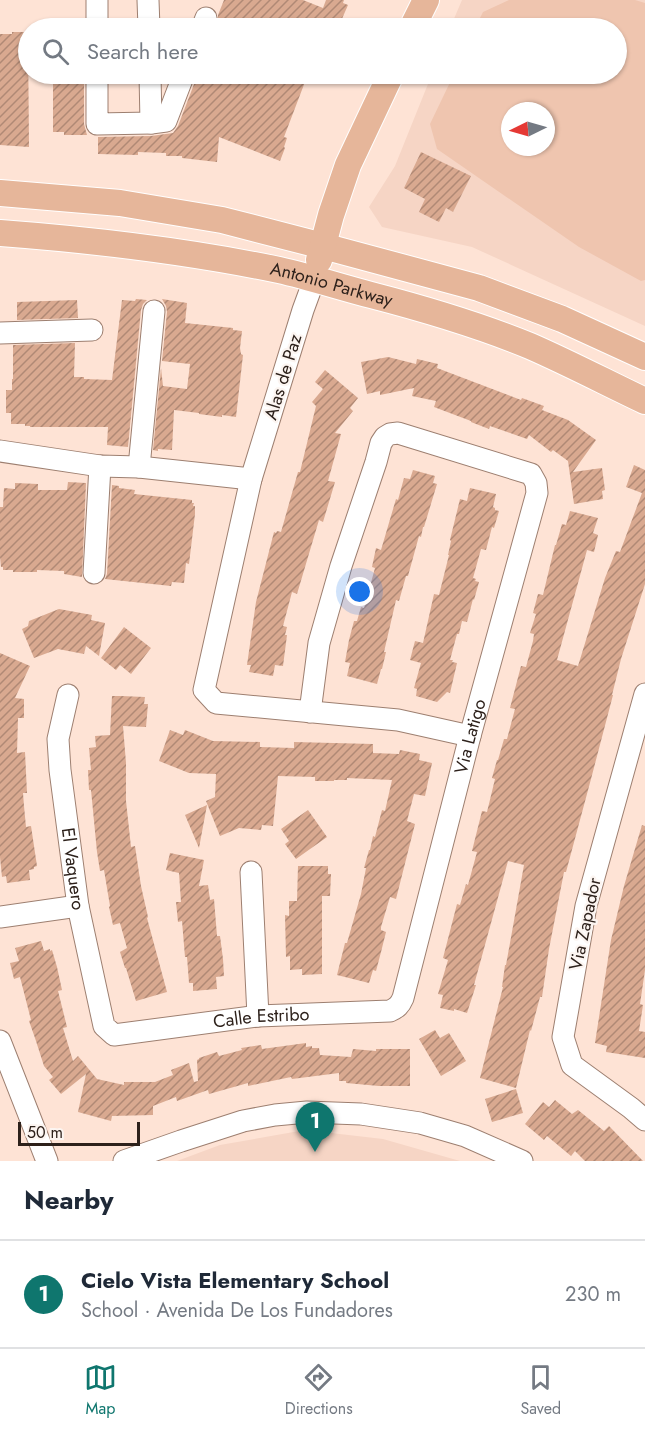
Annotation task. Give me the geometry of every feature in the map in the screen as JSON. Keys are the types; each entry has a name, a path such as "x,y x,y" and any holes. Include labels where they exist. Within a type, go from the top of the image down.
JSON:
{"main road":[{"path":"417,18 426,0"},
{"name":"Alas de Paz","path":"314,280 331,215 348,165 386,84"},
{"name":"Antonio Parkway","path":"0,193 120,203 222,220 479,288 562,319 645,357"},
{"name":"Antonio Parkway","path":"0,233 66,238 213,258 280,271 411,305 530,346 645,401"}],"street":[{"path":"97,0 97,18"},
{"path":"148,0 149,18"},
{"path":"97,84 97,124 166,121 180,84"},
{"path":"150,84 151,123"},
{"name":"Alas de Paz","path":"310,712 216,703 204,690 251,479 314,280"},
{"path":"139,467 154,311"},
{"path":"0,333 92,330"},
{"name":"Via Latigo","path":"310,712 319,643 341,566 381,443 385,437 398,434 531,474 536,483 537,493 470,736 403,999"},
{"path":"0,451 100,466 139,467 251,479"},
{"path":"94,573 100,466"},
{"name":"Via Zapador","path":"645,694 586,906 563,1037 572,1065 645,1120"},
{"name":"El Vaquero","path":"68,695 58,739 61,781 78,906 104,1026 114,1035"},
{"path":"310,712 398,720 470,736"},
{"path":"251,872 258,1016"},
{"path":"0,917 78,906"},
{"name":"Calle Estribo","path":"114,1035 258,1016 390,1011 396,1008 403,999"},
{"path":"0,1041 47,1161"},
{"path":"124,1161 243,1121 307,1112 361,1114 420,1123 465,1136 522,1161"}],"shaded area":[{"path":"462,0 645,0 645,326 472,247 382,227 369,207 395,166 428,84 627,84 627,18 454,18"},
{"path":"509,0 635,0 645,3 645,280 641,281 579,247 437,149 430,124 449,84 627,84 627,18 480,18 483,12"},
{"path":"305,1130 383,1139 460,1161 177,1161 220,1145"}],"building":[{"path":"224,0 303,0 323,8 326,0 344,0 343,3 348,5 342,18 218,18"},
{"path":"12,32 18,32 18,84 28,84 29,147 0,145 0,34 12,34"},
{"path":"53,84 84,84 84,124 87,135 64,135 64,132 53,132"},
{"path":"194,84 304,84 284,137 287,138 280,161 219,137 217,162 182,158 182,156 166,156 166,153 98,154 98,137 151,136 173,133 178,126"},
{"path":"421,152 471,176 453,212 446,208 439,222 419,212 425,199 404,188"},
{"path":"136,299 147,300 141,310 128,447 107,445 108,427 30,427 25,424 11,424 11,413 6,413 6,390 12,390 13,345 75,343 74,377 112,380 122,300 135,301"},
{"path":"162,299 187,303 185,323 242,331 240,348 243,355 236,417 174,410 172,450 158,449 158,451 153,450 161,368 163,386 187,389 190,364 162,361 167,312"},
{"path":"77,300 78,318 17,320 17,302"},
{"path":"388,357 416,364 417,359 438,364 437,368 521,400 522,398 544,406 542,410 568,420 596,440 573,472 602,468 605,490 602,491 603,499 574,504 568,461 553,450 551,452 529,435 527,439 490,426 489,429 434,407 436,401 412,396 414,388 380,395 380,391 367,394 361,362"},
{"path":"325,370 358,398 350,408 353,411 335,433 341,434 328,481 335,482 323,522 319,520 297,594 292,592 283,626 287,627 285,635 287,635 283,666 275,665 273,676 249,672 251,665 247,665 256,602 274,532 281,532 298,472 300,472 316,406 312,402 323,389 315,382"},
{"path":"634,465 645,470 645,584 621,659 591,779 566,872 564,872 542,997 540,997 530,1030 516,1088 480,1078 503,987 524,865 508,861 467,1013 440,1008 443,995 438,994 448,960 443,958 457,904 460,905 466,884 468,885 477,852 472,851 482,811 487,812 495,779 492,778 504,739 507,739 515,709 510,708 521,666 526,667 533,641 534,634 530,633 536,614 533,613 538,594 543,595 562,524 566,525 570,511 598,518 593,533 598,535 594,552 587,550 557,660 578,666 605,578 616,551 620,552 642,493 626,487"},
{"path":"413,470 435,476 433,483 437,484 408,576 406,576 399,601 396,600 377,684 347,676 350,663 345,662 354,621 357,621 361,607 364,608 375,568 372,567 376,548 381,550 404,478 410,479"},
{"path":"68,482 86,483 82,577 64,574 64,571 13,572 13,570 3,570 0,557 0,507 3,507 4,488 15,489 15,483 38,484 38,490 67,490"},
{"path":"112,485 135,490 134,494 192,500 195,514 189,564 186,563 184,583 172,582 171,586 105,579"},
{"path":"470,488 496,494 493,507 499,511 486,550 481,549 473,578 479,582 474,600 467,622 462,621 450,660 457,663 450,693 447,692 437,702 416,696 417,689 414,688 421,663 410,660 415,641 423,643 434,594 439,595 460,499 467,501"},
{"path":"59,609 92,615 91,620 105,623 99,656 86,646 84,654 58,649 34,658 22,629 28,626 29,621"},
{"path":"124,627 151,648 131,674 120,665 116,670 101,658"},
{"path":"0,653 30,666 15,698 24,699 24,718 18,718 17,753 25,752 27,793 23,793 26,827 31,826 37,866 29,870 30,880 7,883 6,876 2,877 0,857"},
{"path":"112,696 145,697 144,704 148,704 146,727 123,726 126,801 131,847 135,846 147,918 167,992 136,1001 120,952 127,948 120,923 113,925 104,870 100,871 91,790 89,790 88,770 91,770 89,748 96,747 95,736 110,735"},
{"path":"170,730 183,735 185,730 213,741 260,742 260,747 294,748 294,742 373,744 373,753 399,754 400,750 420,754 419,760 432,763 425,796 414,794 407,821 415,824 396,899 390,897 381,927 381,930 386,932 376,971 373,970 369,983 337,975 361,894 369,850 382,810 385,811 392,780 347,778 347,780 315,781 315,777 278,776 273,826 262,825 261,830 239,828 220,836 206,801 215,797 216,774 189,773 159,761"},
{"path":"207,805 199,848 185,815"},
{"path":"308,810 327,837 296,859 285,844 289,841 281,829"},
{"path":"642,825 645,826 645,970 639,1031 645,1032 645,1058 606,1052 607,1046 595,1043 611,940"},
{"path":"170,853 204,860 199,886 208,885 210,900 214,899 217,936 220,936 223,959 224,976 216,977 217,989 193,991 193,983 189,983 182,921 178,922 176,902 181,902 179,873 166,870"},
{"path":"298,866 328,866 328,874 331,874 330,896 322,896 322,974 302,975 302,969 290,970 290,956 286,957 285,915 289,916 289,901 297,901"},
{"path":"41,941 44,951 52,950 57,967 62,990 58,991 67,1027 63,1028 73,1061 78,1056 97,1079 124,1085 124,1082 155,1082 173,1075 171,1070 189,1063 194,1082 198,1081 197,1060 199,1058 217,1052 219,1056 242,1050 241,1048 261,1045 262,1049 306,1043 306,1047 319,1048 320,1055 351,1057 353,1049 376,1051 376,1049 410,1049 410,1086 346,1083 346,1081 339,1081 339,1073 292,1079 291,1077 248,1086 248,1083 209,1094 208,1090 177,1101 176,1097 153,1106 153,1115 112,1116 111,1121 78,1112 86,1074 61,1094 49,1080 53,1077 44,1066 29,1021 31,1020 20,977 14,979 10,963 19,961 15,948"},
{"path":"435,1030 440,1038 449,1033 466,1061 441,1076 419,1039"},
{"path":"516,1089 523,1113 492,1122 485,1099"},
{"path":"555,1100 572,1114 578,1110 604,1131 609,1126 643,1161 585,1161 575,1151 571,1156 547,1136 544,1140 525,1124 543,1102 549,1107"}],"place":[{"name":"Cielo Vista Elementary School","path":"315,1152"}]}
